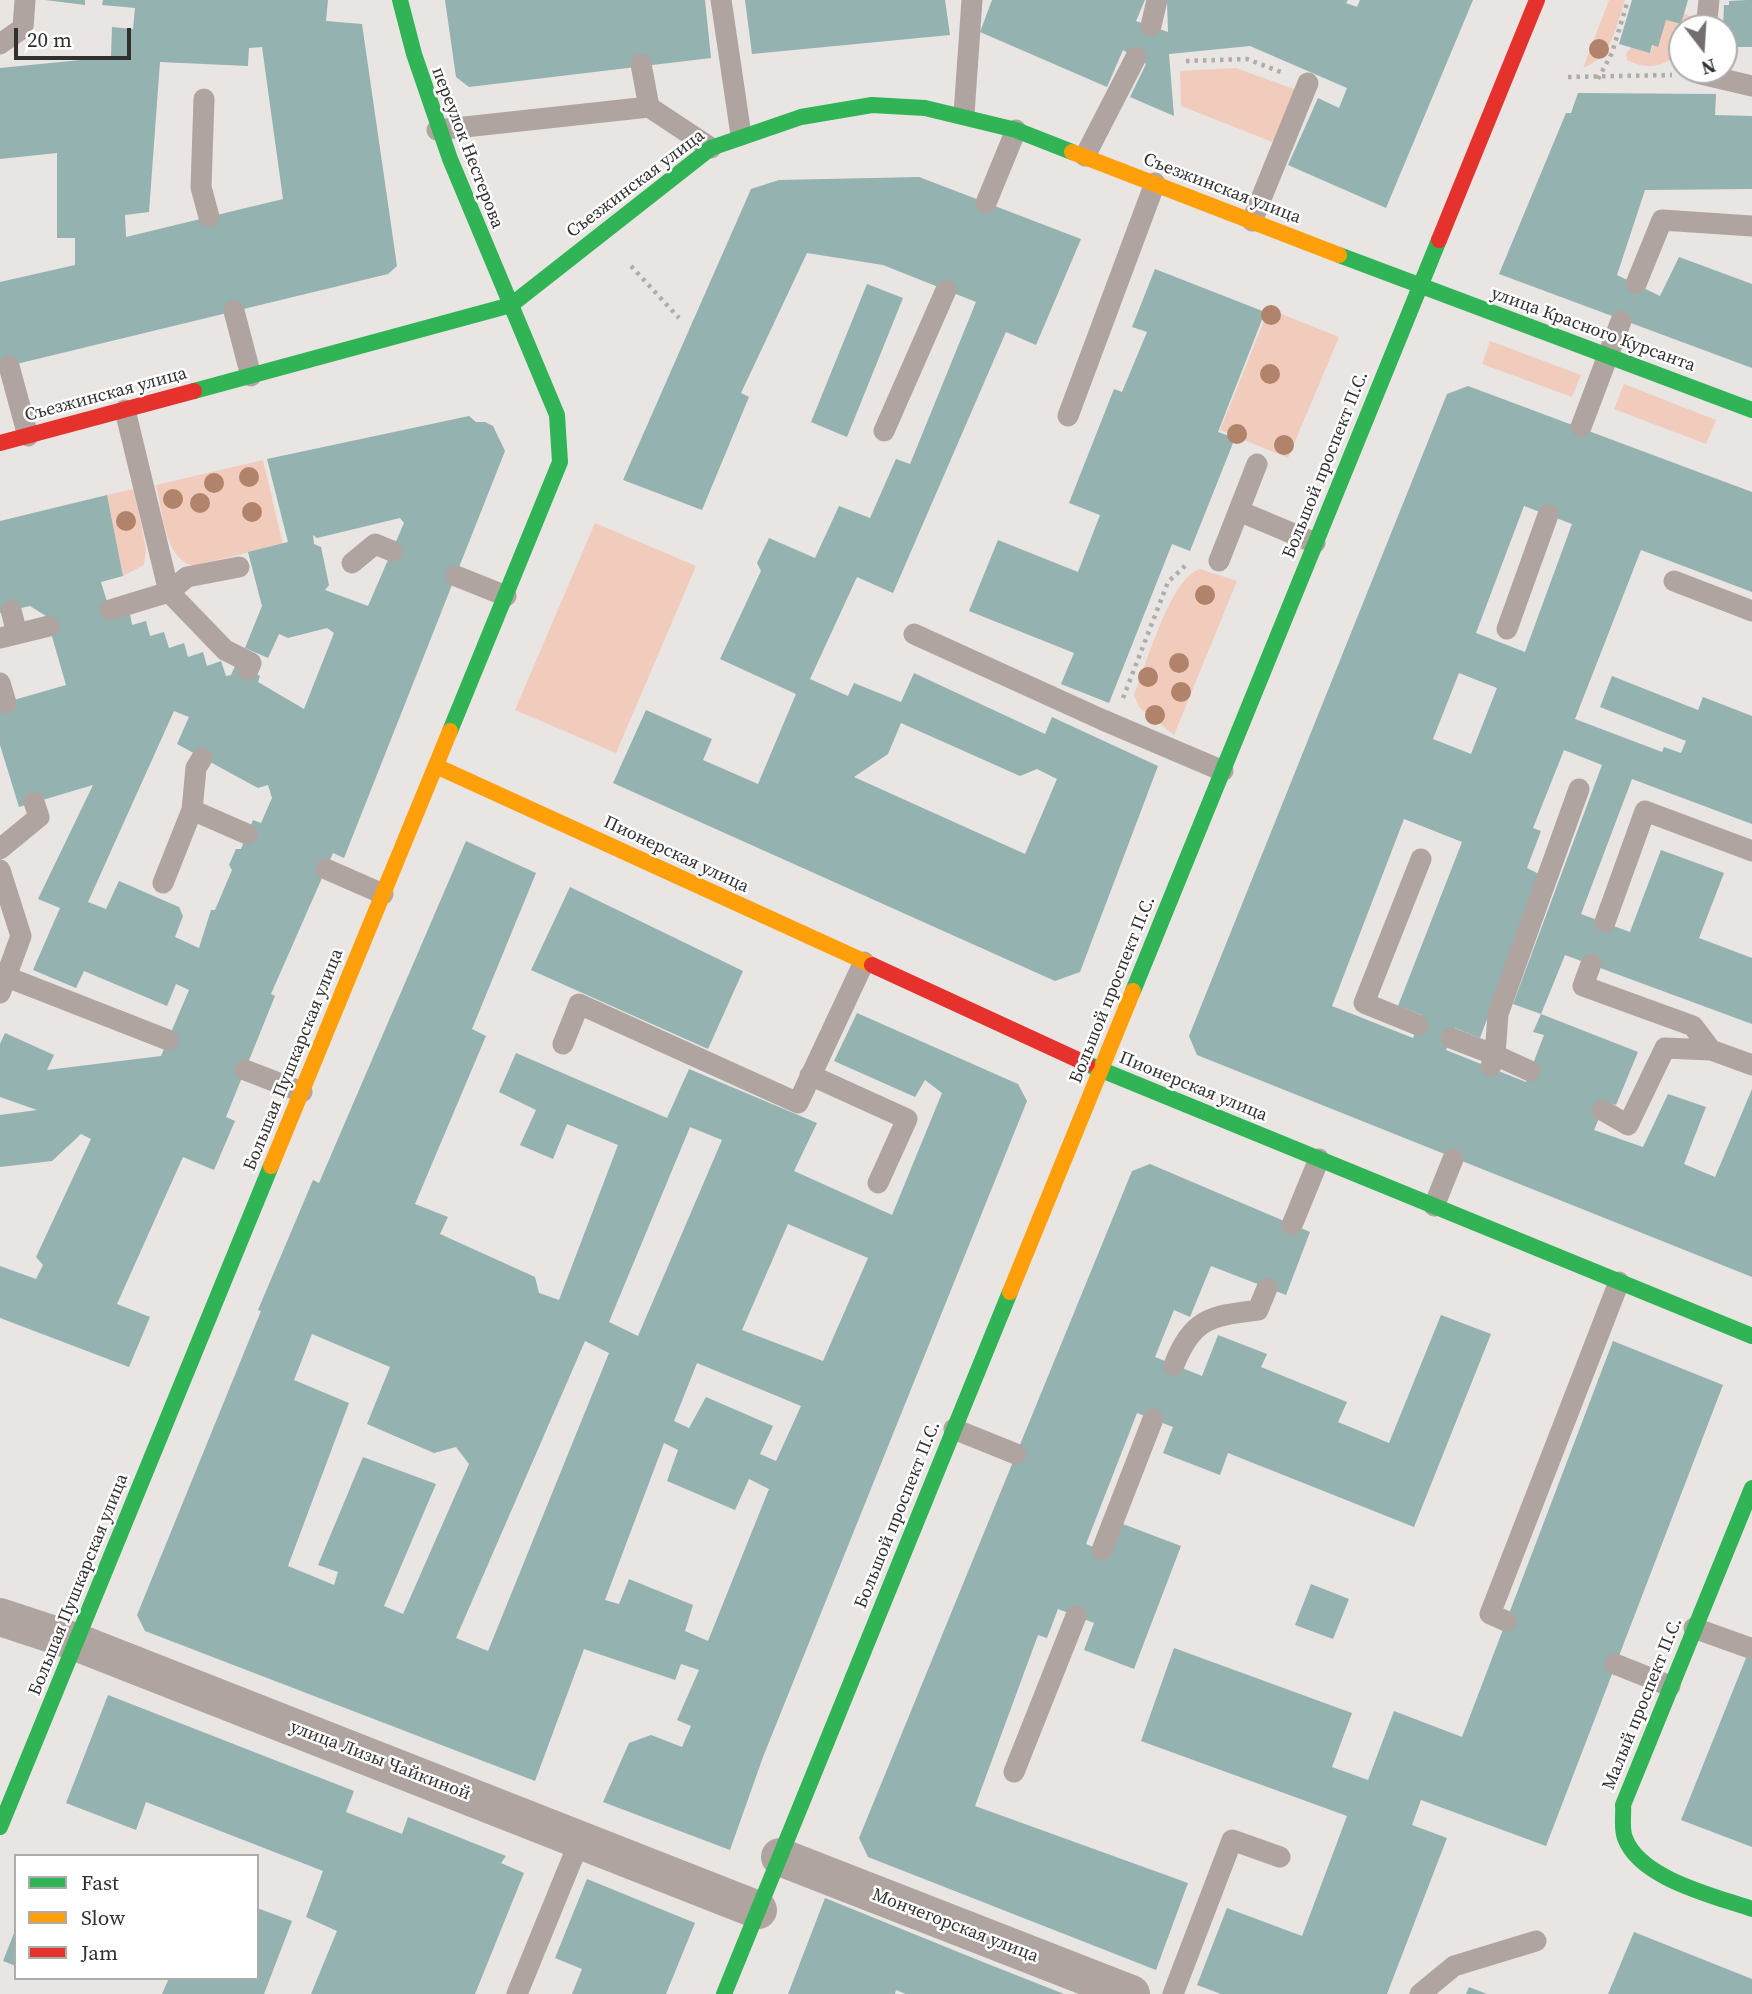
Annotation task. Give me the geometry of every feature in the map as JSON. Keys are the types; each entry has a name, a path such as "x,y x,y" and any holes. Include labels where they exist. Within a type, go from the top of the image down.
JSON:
{"main road":[{"name":"переулок Нестерова","path":"400,0 410,50 437,130 511,306"},
{"name":"Большой проспект П.С.","path":"724,1994 1536,0"},
{"name":"Съезжинская улица","path":"0,443 511,306 711,148 741,135 816,114 893,104 964,114 1016,130 1420,287"},
{"name":"улица Красного Курсанта","path":"1420,287 1752,410"},
{"name":"Большая Пушкарская улица","path":"0,1827 555,480 561,440 549,392 511,306"},
{"name":"Пионерская улица","path":"436,766 1101,1070 1752,1336"},
{"name":"Малый проспект П.С.","path":"1752,1488 1623,1805 1625,1837 1636,1858 1654,1871 1752,1909"}],"street":[{"name":"улица Лизы Чайкиной","path":"0,1617 76,1642 758,1910"},
{"name":"Мончегорская улица","path":"780,1857 987,1951 1084,1985 1131,1994"}],"lane":[{"path":"0,44 23,28 25,0"},
{"path":"722,0 741,135"},
{"path":"964,114 972,0"},
{"path":"1151,26 1157,0"},
{"path":"1085,156 1136,57"},
{"path":"641,64 649,107"},
{"path":"1252,221 1308,83"},
{"path":"204,99 201,187 209,217"},
{"path":"437,130 649,107 711,148"},
{"path":"986,203 1016,130"},
{"path":"1068,416 1155,183"},
{"path":"1636,284 1662,220 1752,226"},
{"path":"884,431 946,290"},
{"path":"234,311 251,376"},
{"path":"1581,427 1621,321"},
{"path":"9,366 29,436"},
{"path":"125,410 169,592 225,650 251,663 248,670"},
{"path":"1219,561 1257,464"},
{"path":"1239,511 1315,542"},
{"path":"1507,629 1549,515"},
{"path":"352,563 375,544 392,551"},
{"path":"110,610 169,592 187,578 239,567"},
{"path":"456,576 506,596"},
{"path":"1674,581 1720,590 1752,611"},
{"path":"11,610 9,636 49,626"},
{"path":"914,634 1223,771"},
{"path":"163,883 192,810 196,768 202,758"},
{"path":"1493,1062 1498,1014 1579,789"},
{"path":"0,849 39,817 34,802"},
{"path":"192,810 247,834"},
{"path":"1605,922 1645,811 1752,851"},
{"path":"1418,1025 1364,1003 1421,859"},
{"path":"326,869 383,894"},
{"path":"0,870 21,936 3,985 168,1040"},
{"path":"563,1044 579,1004 797,1103 863,962"},
{"path":"1591,964 1583,986 1693,1026 1711,1050"},
{"path":"1451,1038 1493,1062 1530,1071"},
{"path":"1602,1110 1628,1125 1665,1048 1711,1050 1752,1065"},
{"path":"245,1070 302,1092"},
{"path":"810,1074 907,1119 878,1184"},
{"path":"1292,1225 1319,1159"},
{"path":"1434,1206 1453,1159"},
{"path":"1506,1621 1490,1614 1619,1282"},
{"path":"1174,1365 1184,1340 1213,1316 1258,1310 1268,1288"},
{"path":"1102,1550 1114,1494 1153,1419"},
{"path":"954,1429 1016,1454"},
{"path":"1014,1772 1076,1616"},
{"path":"1694,1628 1749,1648"},
{"path":"1615,1664 1670,1686"},
{"path":"517,1994 580,1840"},
{"path":"1173,1994 1233,1840 1280,1857"},
{"path":"1420,1994 1454,1966 1536,1941"}],"path":[{"path":"1598,79 1612,53 1629,0"},
{"path":"1186,61 1247,59 1308,83"},
{"path":"1568,77 1598,79 1668,74"},
{"path":"631,266 679,318"},
{"path":"1113,724 1168,582 1178,570 1193,560 1208,557 1219,561"}],"shaded area":[{"path":"1609,0 1625,0 1615,30 1607,49 1593,63 1583,68"},
{"path":"1666,20 1668,61 1649,66 1627,60 1626,54 1631,47 1650,53"},
{"path":"1236,68 1294,89 1275,143 1181,106 1180,71"},
{"path":"1269,309 1339,337 1288,458 1220,430"},
{"path":"1490,341 1581,375 1572,397 1482,364"},
{"path":"1624,384 1716,420 1706,444 1614,409"},
{"path":"263,460 283,544 193,566 183,561 176,554 166,533 156,485"},
{"path":"134,489 146,549 144,565 123,576 107,495"},
{"path":"595,523 696,566 616,753 515,710"},
{"path":"1200,569 1237,581 1174,735 1140,708 1134,695 1169,605 1189,576"}],"building":[{"path":"45,0 85,0 85,5"},
{"path":"103,0 328,0 326,21 362,24 397,266 388,274 0,368 0,282 75,265 75,238 57,238 57,153 0,159 0,68 111,57 112,27 133,29 135,8 102,5","holes":["262,47 283,199 126,237 125,215 149,212 160,62 248,66 249,48"]},
{"path":"445,0 705,0 711,58 469,87 456,77"},
{"path":"745,0 945,0 950,35 752,54"},
{"path":"992,0 1145,0 1136,21 1168,32 1167,0 1348,0 1346,3 1357,7 1360,0 1473,0 1386,208 1288,165 1318,98 1339,108 1347,88 1250,46 1169,54 1174,116 1130,97 1146,64 1123,50 1107,87 980,32"},
{"path":"1632,0 1688,0 1684,14 1668,14 1658,47 1652,45 1650,53 1619,44"},
{"path":"1752,0 1752,47 1738,47 1738,14 1724,14 1724,5 1729,5 1729,1"},
{"path":"1578,93 1716,94 1715,115 1752,116 1752,189 1645,190 1617,275 1660,296 1679,257 1752,284 1752,368 1499,274 1566,113 1571,113"},
{"path":"919,177 1081,239 1036,345 1006,332 893,593 857,577 810,679 848,696 854,683 901,702 914,673 1045,734 1052,717 1158,766 1080,972 1055,981 613,783 646,710 712,739 703,760 758,784 796,694 720,659 761,571 757,563 769,538 815,558 839,506 870,518 896,459 910,464 976,302 883,265 807,253 741,393 749,397 702,510 623,480 751,189 779,180","holes":["901,723 1020,776 1037,769 1057,779 1025,854 854,777 888,754"]},
{"path":"1155,269 1265,312 1218,432 1235,438 1190,551 1172,544 1109,703 1061,684 1074,653 969,611 998,540 1078,572 1100,515 1069,503 1114,389 1122,392 1147,332 1132,327"},
{"path":"867,284 903,298 847,437 811,422"},
{"path":"1468,386 1752,492 1752,592 1641,550 1575,719 1662,752 1664,747 1681,753 1686,741 1600,707 1612,676 1698,710 1703,697 1752,716 1752,824 1632,779 1581,914 1630,932 1661,850 1724,873 1699,938 1752,958 1752,1024 1565,955 1541,1014 1638,1052 1616,1105 1606,1102 1594,1130 1643,1147 1668,1094 1706,1107 1684,1164 1715,1177 1752,1089 1752,1277 1197,1055 1189,1036 1447,394","holes":["1524,506 1572,524 1525,652 1476,633","1459,673 1497,688 1471,754 1433,739","1564,750 1602,765 1513,1004 1541,1014 1533,1032 1544,1035 1526,1082 1446,1050 1455,1028 1480,1038 1541,875 1527,868 1541,831 1533,828","1404,819 1462,842 1398,1006 1422,1015 1413,1038 1332,1006"]},
{"path":"469,416 476,422 493,426 505,451 344,858 333,853 271,994 275,996 226,1117 235,1121 214,1170 183,1157 117,1304 150,1317 129,1367 0,1318 0,1266 36,1279 43,1265 36,1257 91,1139 81,1134 52,1161 0,1167 0,1115 37,1110 0,1097 0,1044 5,1033 54,1055 47,1070 161,1056 189,990 176,984 167,1006 84,971 76,988 33,970 60,908 38,899 93,785 19,807 0,745 0,704 66,685 46,616 30,606 0,613 0,521 107,495 123,576 101,582 112,618 130,614 132,625 146,621 150,636 164,632 169,648 184,643 188,657 203,652 207,666 221,661 226,676 231,675 236,664 260,676 258,682 304,709 334,633 327,628 288,638 279,634 268,658 245,648 262,606 248,552 288,542 267,459","holes":["400,518 404,523 368,606 325,590 329,585 321,547 314,544 313,535 317,538","174,711 189,717 177,744 258,788 268,785 272,798 261,823 253,820 241,849 236,849 229,865 232,870 215,910 211,910 199,948 175,937 183,916 179,907 119,881 106,909 88,902"]},
{"path":"466,841 536,873 472,1029 486,1036 415,1204 448,1217 440,1234 535,1277 539,1293 559,1300 618,1145 567,1124 553,1159 520,1145 536,1110 499,1092 516,1053 667,1118 689,1069 817,1123 794,1171 892,1215 942,1093 925,1080 915,1097 834,1061 857,1013 1018,1084 1027,1101 763,1757 730,1850 603,1802 629,1743 651,1735 682,1747 691,1726 677,1720 699,1670 681,1664 675,1680 584,1649 535,1781 145,1631 137,1615 261,1311 258,1310 313,1180 319,1183","holes":["690,1127 722,1140 638,1336 609,1322","788,1224 868,1258 823,1361 742,1330","312,1334 390,1367 367,1424 434,1453 456,1447 469,1464 403,1614 384,1606 436,1484 363,1457 318,1565 338,1572 334,1585 288,1566 349,1403 294,1380","585,1341 609,1353 488,1651 456,1638","697,1363 801,1406 776,1461 760,1454 773,1426 706,1397 689,1428 674,1421","664,1443 678,1450 667,1481 735,1510 749,1479 769,1489 708,1641 685,1631 693,1605 629,1579 619,1604 605,1600"]},
{"path":"570,887 743,971 708,1049 531,970"},
{"path":"1150,1164 1310,1232 1286,1295 1211,1266 1190,1317 1174,1310 1155,1357 1202,1376 1218,1335 1267,1354 1261,1367 1347,1402 1338,1422 1389,1443 1441,1315 1491,1334 1414,1527 1228,1453 1220,1475 1163,1453 1173,1427 1137,1413 1086,1544 1111,1554 1123,1524 1181,1546 1134,1669 1084,1650 1094,1623 1058,1609 1047,1638 1038,1635 975,1806 1188,1883 1156,1970 868,1857 859,1838 1132,1171"},
{"path":"1613,1341 1723,1385 1546,1846 1421,1800 1412,1825 1447,1838 1387,1994 1221,1994 1197,1985 1227,1908 1302,1936 1347,1816 1141,1741 1174,1648 1352,1713 1332,1767 1368,1780 1394,1711 1462,1737"},
{"path":"1311,1584 1349,1599 1333,1639 1295,1625"},
{"path":"1752,1643 1752,1847 1681,1820"},
{"path":"108,1695 354,1791 346,1812 402,1834 408,1817 506,1856 501,1863 524,1873 475,1994 311,1994 337,1931 306,1917 323,1871 146,1802 136,1830 66,1803"},
{"path":"587,1879 695,1923 666,1994 572,1994 582,1969 555,1958"},
{"path":"825,1898 1064,1994 906,1994 896,1990 895,1994 788,1994"},
{"path":"259,1909 292,1921 264,1994 162,1994 168,1980 259,1980"},
{"path":"1634,1932 1752,1979 1752,1994 1608,1994"},
{"path":"14,1933 14,1965 3,1961"},
{"path":"1469,1987 1487,1994 1466,1994"}],"traffic: fast":[{"path":"400,0 414,54 450,159 557,415 560,462 450,731"},
{"path":"194,391 511,305 711,148 801,117 872,105 925,108 1016,130 1072,152"},
{"path":"1133,991 1439,240"},
{"path":"1339,255 1752,410"},
{"path":"1087,1064 1752,1336"},
{"path":"0,1827 271,1166"},
{"path":"724,1994 1010,1292"},
{"path":"1752,1488 1623,1805 1625,1838 1633,1852 1646,1865 1680,1884 1752,1909"}],"traffic: slow":[{"path":"1072,152 1339,255"},
{"path":"271,1166 450,731"},
{"path":"436,766 872,965"},
{"path":"1010,1292 1133,991"}],"traffic: jam":[{"path":"1439,240 1537,0"},
{"path":"0,443 194,391"},
{"path":"872,965 1087,1064"}]}
